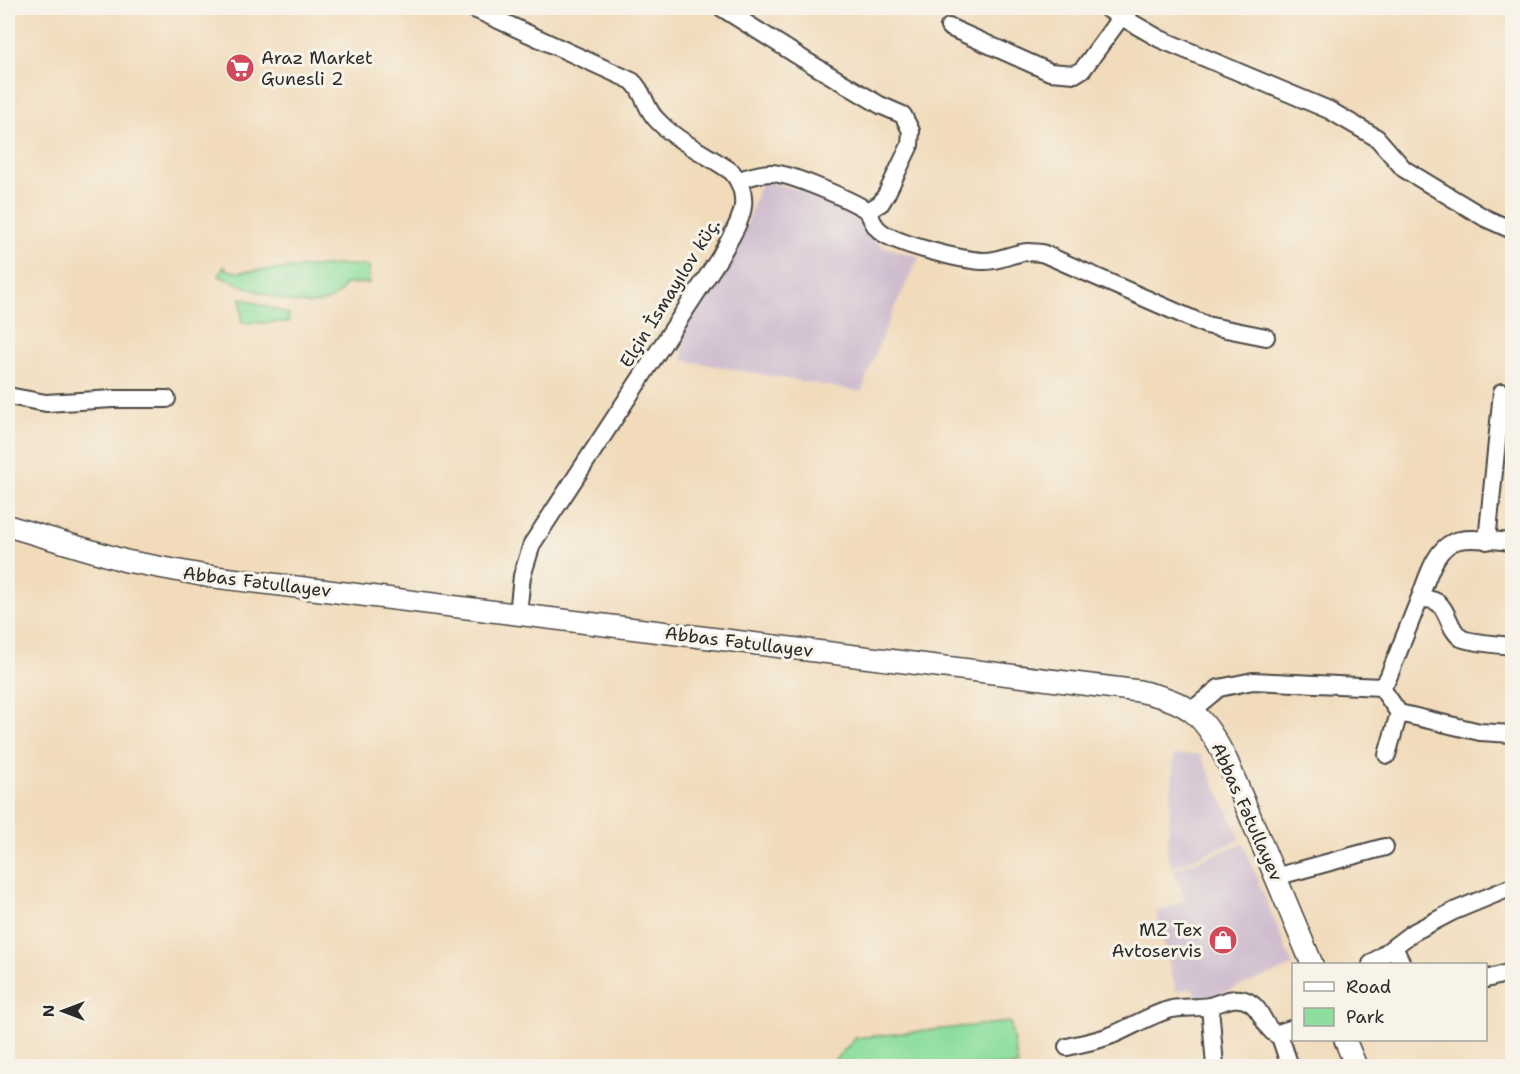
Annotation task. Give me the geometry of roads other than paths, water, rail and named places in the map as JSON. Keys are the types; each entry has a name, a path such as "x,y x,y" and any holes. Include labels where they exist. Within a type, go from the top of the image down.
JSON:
{"main road":[{"name":"Abbas Fətullayev","path":"8,526 157,568 1139,691 1171,699 1192,710 1208,726 1227,761 1312,963"},
{"path":"1345,1041 1356,1066"}],"street":[{"path":"472,8 632,81 642,93 647,108 655,119 669,131 725,167 739,180 762,173 781,174 854,202 868,211 873,224 879,230 890,237 916,246 983,261 1003,260 1027,252 1042,253 1206,325 1266,338"},
{"path":"722,8 812,65 880,105 903,115 911,131 910,145 887,194 881,203 868,211"},
{"path":"1106,8 1127,12 1160,39 1329,110 1377,138 1404,169 1485,218 1512,230"},
{"path":"949,27 1050,72 1075,74 1083,69 1127,12"},
{"name":"Elçin İsmayılov küç.","path":"518,614 522,576 532,544 720,257 744,207 745,195 739,180"},
{"path":"1487,541 1502,392"},
{"path":"8,396 46,403 113,399 168,399"},
{"path":"1381,687 1388,678 1437,556 1450,544 1460,540 1512,542"},
{"path":"1419,600 1428,598 1436,601 1447,613 1455,632 1462,639 1512,646"},
{"path":"1192,710 1219,688 1253,681 1381,687"},
{"path":"1381,687 1398,713 1480,732 1512,734"},
{"path":"1387,755 1398,713"},
{"path":"1275,877 1385,847"},
{"path":"1372,963 1412,933 1454,911 1512,887"},
{"path":"1394,947 1402,963"},
{"path":"1487,978 1512,972"},
{"path":"1067,1047 1111,1036 1173,1009 1210,1006 1225,1000 1238,999 1248,1001 1257,1008 1269,1030 1275,1034 1286,1031 1290,1066"},
{"path":"1210,1006 1215,1066"}],"place":[{"name":"Araz Market Gunesli 2","path":"240,68"},
{"name":"MZ Tex Avtoservis","path":"1223,940"}]}
